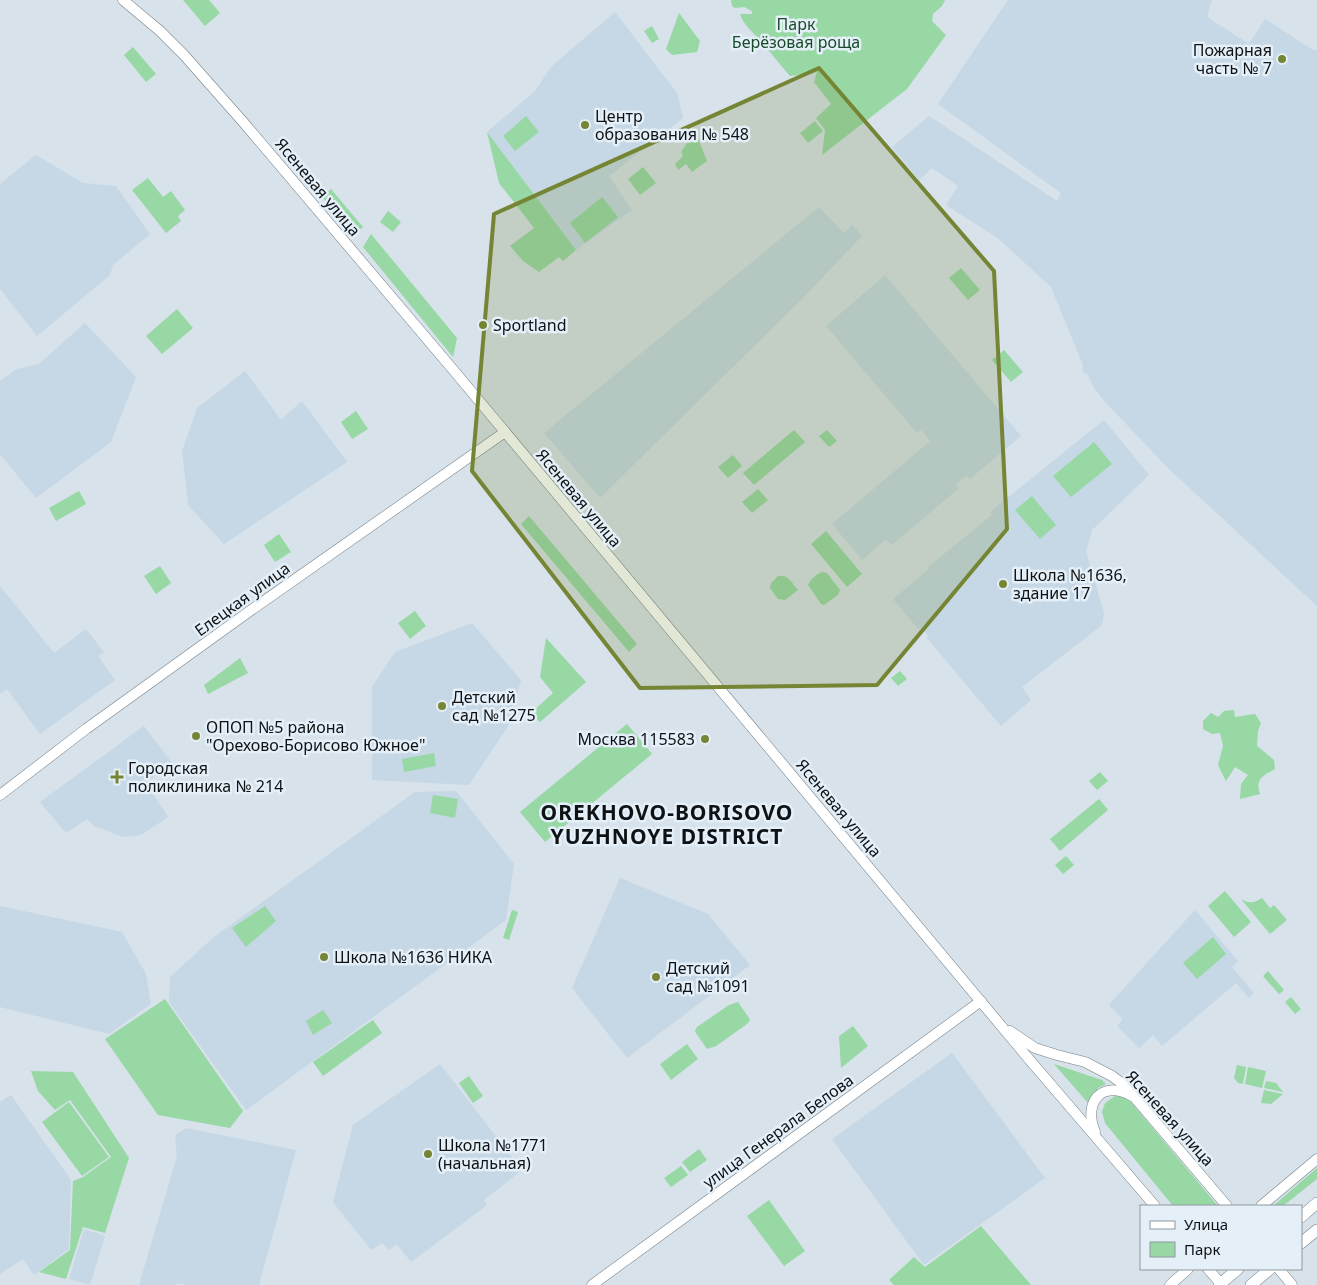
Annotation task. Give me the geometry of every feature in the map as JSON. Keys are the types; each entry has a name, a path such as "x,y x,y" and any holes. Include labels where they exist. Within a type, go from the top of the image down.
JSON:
{"main road":[{"name":"Ясеневая улица","path":"123,0 160,31 215,89 1154,1205"},
{"name":"Елецкая улица","path":"0,795 247,613 505,432"},
{"name":"улица Генерала Белова","path":"592,1285 981,1001"},
{"name":"Ясеневая улица","path":"1001,1025 1035,1048 1085,1062 1112,1076 1124,1085 1226,1205"},
{"path":"1097,1139 1091,1122 1095,1100 1105,1091 1114,1090 1124,1092 1137,1099"},
{"path":"1262,1205 1317,1159"},
{"path":"1302,1216 1317,1203"},
{"path":"1302,1242 1317,1230"},
{"path":"1170,1285 1187,1270"},
{"path":"1209,1270 1220,1285 1237,1270"},
{"path":"1250,1285 1269,1270"},
{"path":"1280,1270 1292,1285"}],"highlighted area":[{"path":"819,68 994,271 1007,529 877,685 640,688 472,471 494,214"}],"shaded area":[{"path":"1008,0 1212,0 1207,17 1249,44 1265,19 1313,50 1317,50 1317,606 1168,468 1107,404 1094,388 1088,375 1082,371 1083,365 1051,287 999,239 946,205 958,186 932,168 919,180 892,147 929,116 1057,201 1061,193 938,104"},
{"name":"Центр образования № 548","path":"615,12 677,93 683,118 609,176 632,210 576,250 487,132 534,92 552,66"},
{"path":"36,155 83,183 116,186 150,234 113,265 110,275 37,336 0,289 1,183"},
{"path":"819,207 844,233 852,225 862,236 803,298 600,498 544,433"},
{"path":"885,275 1021,436 970,479 966,476 956,484 959,488 892,545 886,539 862,560 832,524 930,441 921,430 917,433 826,326"},
{"path":"85,323 136,377 111,442 36,498 0,454 0,381 17,369 39,364"},
{"path":"245,371 281,420 302,401 347,462 224,544 188,505 182,451 197,408"},
{"name":"Школа №1636, здание 17","path":"1104,420 1149,475 1092,530 1086,551 1104,613 1102,625 1022,687 1031,700 1001,726 927,638 928,636 922,628 919,630 893,599 929,569 928,567 992,515 990,512"},
{"path":"0,586 54,653 86,629 104,652 98,656 115,680 40,734 7,689 0,694"},
{"name":"Детский сад №1275","path":"472,623 521,680 508,726 469,785 372,780 372,687 395,652"},
{"path":"144,726 172,763 146,783 168,817 141,835 123,837 94,826 87,819 66,833 40,802"},
{"name":"Школа №1636 НИКА","path":"456,791 514,864 506,920 246,1110 169,1002 170,977 214,937 415,792"},
{"name":"Детский сад №1091","path":"620,878 708,914 750,965 627,1058 572,988"},
{"path":"0,906 122,932 146,974 151,1004 109,1034 0,1007"},
{"path":"1195,910 1238,961 1232,967 1254,993 1249,998 1236,983 1162,1046 1153,1035 1139,1048 1117,1026 1123,1019 1109,1005"},
{"path":"952,1053 1045,1178 924,1265 832,1139"},
{"name":"Школа №1771 (начальная)","path":"440,1064 522,1170 484,1200 487,1205 411,1262 397,1244 389,1250 382,1243 371,1250 333,1202 353,1125"},
{"path":"11,1095 71,1180 69,1249 34,1275 23,1259 0,1274 0,1102"},
{"path":"186,1128 296,1150 259,1285 187,1285 181,1283 173,1285 139,1285 177,1156 175,1135"},
{"path":"84,1229 105,1236 90,1285 69,1279"}],"green space":[{"path":"183,0 209,0 220,13 205,26"},
{"name":"Парк Берёзовая роща","path":"731,0 945,0 942,6 933,14 932,21 946,35 907,89 822,155 825,130 816,118 831,104 814,82 817,72 790,76 744,22 740,14 752,14 752,11 744,7 735,8 732,6"},
{"path":"679,13 700,41 697,52 672,55 666,49"},
{"path":"652,26 659,39 652,43 644,31"},
{"path":"133,47 156,74 146,82 124,55"},
{"path":"526,116 539,132 515,151 503,136"},
{"path":"815,121 823,131 808,143 800,133"},
{"path":"695,131 707,161 692,172 686,164 678,170 675,164 683,156 681,152"},
{"path":"487,132 576,250 563,261 559,257 539,272 523,261 510,246 534,228 499,183"},
{"path":"643,167 656,183 640,195 628,179"},
{"path":"148,178 163,197 171,191 185,210 178,216 181,221 166,233 132,190"},
{"path":"331,189 363,227 353,235 322,197"},
{"path":"602,197 618,217 585,243 570,223"},
{"path":"388,211 401,222 393,232 380,222"},
{"path":"371,234 457,338 453,357 363,247"},
{"path":"961,268 980,290 968,300 949,278"},
{"path":"177,309 193,328 162,354 146,336"},
{"path":"1004,350 1023,372 1011,382 992,360"},
{"path":"356,411 368,429 352,439 341,422"},
{"path":"794,430 805,442 754,485 743,473"},
{"path":"827,430 837,441 829,447 819,436"},
{"path":"1094,442 1112,464 1071,497 1053,476"},
{"path":"733,455 742,466 728,478 718,467"},
{"path":"758,489 768,500 752,513 742,502"},
{"path":"79,491 86,504 56,521 49,508"},
{"path":"1032,496 1056,525 1040,539 1015,510"},
{"path":"529,516 637,644 629,652 521,524"},
{"path":"826,531 862,574 847,587 811,544"},
{"path":"279,534 291,552 275,562 264,545"},
{"path":"160,566 171,583 156,594 144,576"},
{"path":"823,572 827,573 840,590 838,595 824,605 821,604 808,585 814,577"},
{"path":"778,576 787,578 798,590 785,600 778,599 770,588 771,583"},
{"path":"415,611 426,626 410,639 398,623"},
{"path":"546,638 586,682 540,722 531,713 553,693 540,677"},
{"path":"240,658 248,673 208,694 204,685"},
{"path":"900,671 907,679 898,686 891,678"},
{"path":"1234,710 1235,717 1255,714 1261,723 1258,731 1257,746 1274,760 1275,769 1259,781 1260,794 1240,799 1241,784 1248,775 1235,767 1226,781 1218,765 1223,746 1220,733 1212,734 1203,729 1203,721 1211,713 1218,717 1224,711"},
{"path":"627,724 652,754 545,842 520,812"},
{"path":"434,753 436,766 404,772 402,759"},
{"path":"1100,772 1108,781 1097,790 1089,781"},
{"path":"433,795 458,799 455,818 430,813"},
{"path":"1099,799 1108,810 1060,851 1050,839"},
{"path":"1066,856 1074,865 1063,874 1055,865"},
{"path":"1225,891 1251,922 1234,937 1208,906"},
{"path":"1262,898 1270,908 1274,905 1287,920 1270,934 1241,899 1252,902"},
{"path":"265,906 276,921 246,947 232,928"},
{"path":"512,910 518,912 509,940 503,938"},
{"path":"1213,937 1226,954 1197,979 1183,963"},
{"path":"1268,971 1284,990 1279,994 1263,976"},
{"path":"1291,997 1301,1009 1295,1014 1285,1002"},
{"path":"165,999 243,1111 230,1128 158,1115 105,1039"},
{"path":"738,1002 750,1020 716,1046 707,1049 695,1031 697,1027 729,1005"},
{"path":"323,1010 332,1023 313,1035 306,1021"},
{"path":"373,1020 382,1033 323,1076 313,1062"},
{"path":"853,1026 868,1046 841,1068 839,1036"},
{"path":"687,1044 698,1059 671,1080 660,1064"},
{"path":"1054,1064 1102,1080 1106,1084 1098,1088 1088,1103"},
{"path":"1237,1065 1246,1067 1243,1084 1238,1083 1234,1078"},
{"path":"1248,1067 1266,1071 1262,1088 1245,1084"},
{"path":"31,1071 73,1072 129,1158 105,1233 83,1227 66,1279 39,1272 70,1250 73,1181 83,1177 111,1157 70,1100 55,1110 38,1091"},
{"path":"469,1076 483,1096 473,1103 459,1083"},
{"path":"1266,1081 1276,1083 1283,1092 1264,1088"},
{"path":"1264,1090 1283,1094 1271,1104 1261,1103"},
{"path":"1115,1096 1120,1096 1130,1101 1217,1205 1172,1205 1105,1123 1102,1112 1105,1103"},
{"path":"69,1102 109,1157 82,1176 42,1122"},
{"path":"699,1149 707,1160 690,1172 682,1162"},
{"path":"681,1166 688,1175 671,1187 664,1178"},
{"path":"1317,1168 1317,1179 1284,1205 1274,1205"},
{"path":"769,1200 805,1251 784,1266 747,1216"},
{"path":"981,1226 1031,1285 894,1285 889,1280 914,1257 925,1267"}],"place":[{"name":"Пожарная часть № 7","path":"1282,59"},
{"name":"Центр образования № 548","path":"585,125"},
{"name":"Sportland","path":"483,325"},
{"name":"Школа №1636, здание 17","path":"1003,584"},
{"name":"Детский сад №1275","path":"442,706"},
{"name":"ОПОП №5 района \"Орехово-Борисово Южное\"","path":"196,736"},
{"name":"Москва 115583","path":"705,739"},
{"name":"Городская поликлиника № 214","path":"117,777"},
{"name":"Школа №1636 НИКА","path":"324,957"},
{"name":"Детский сад №1091","path":"656,977"},
{"name":"Школа №1771 (начальная)","path":"428,1154"}],"district":[{"name":"OREKHOVO-BORISOVO YUZHNOYE DISTRICT","path":"667,824"}]}
